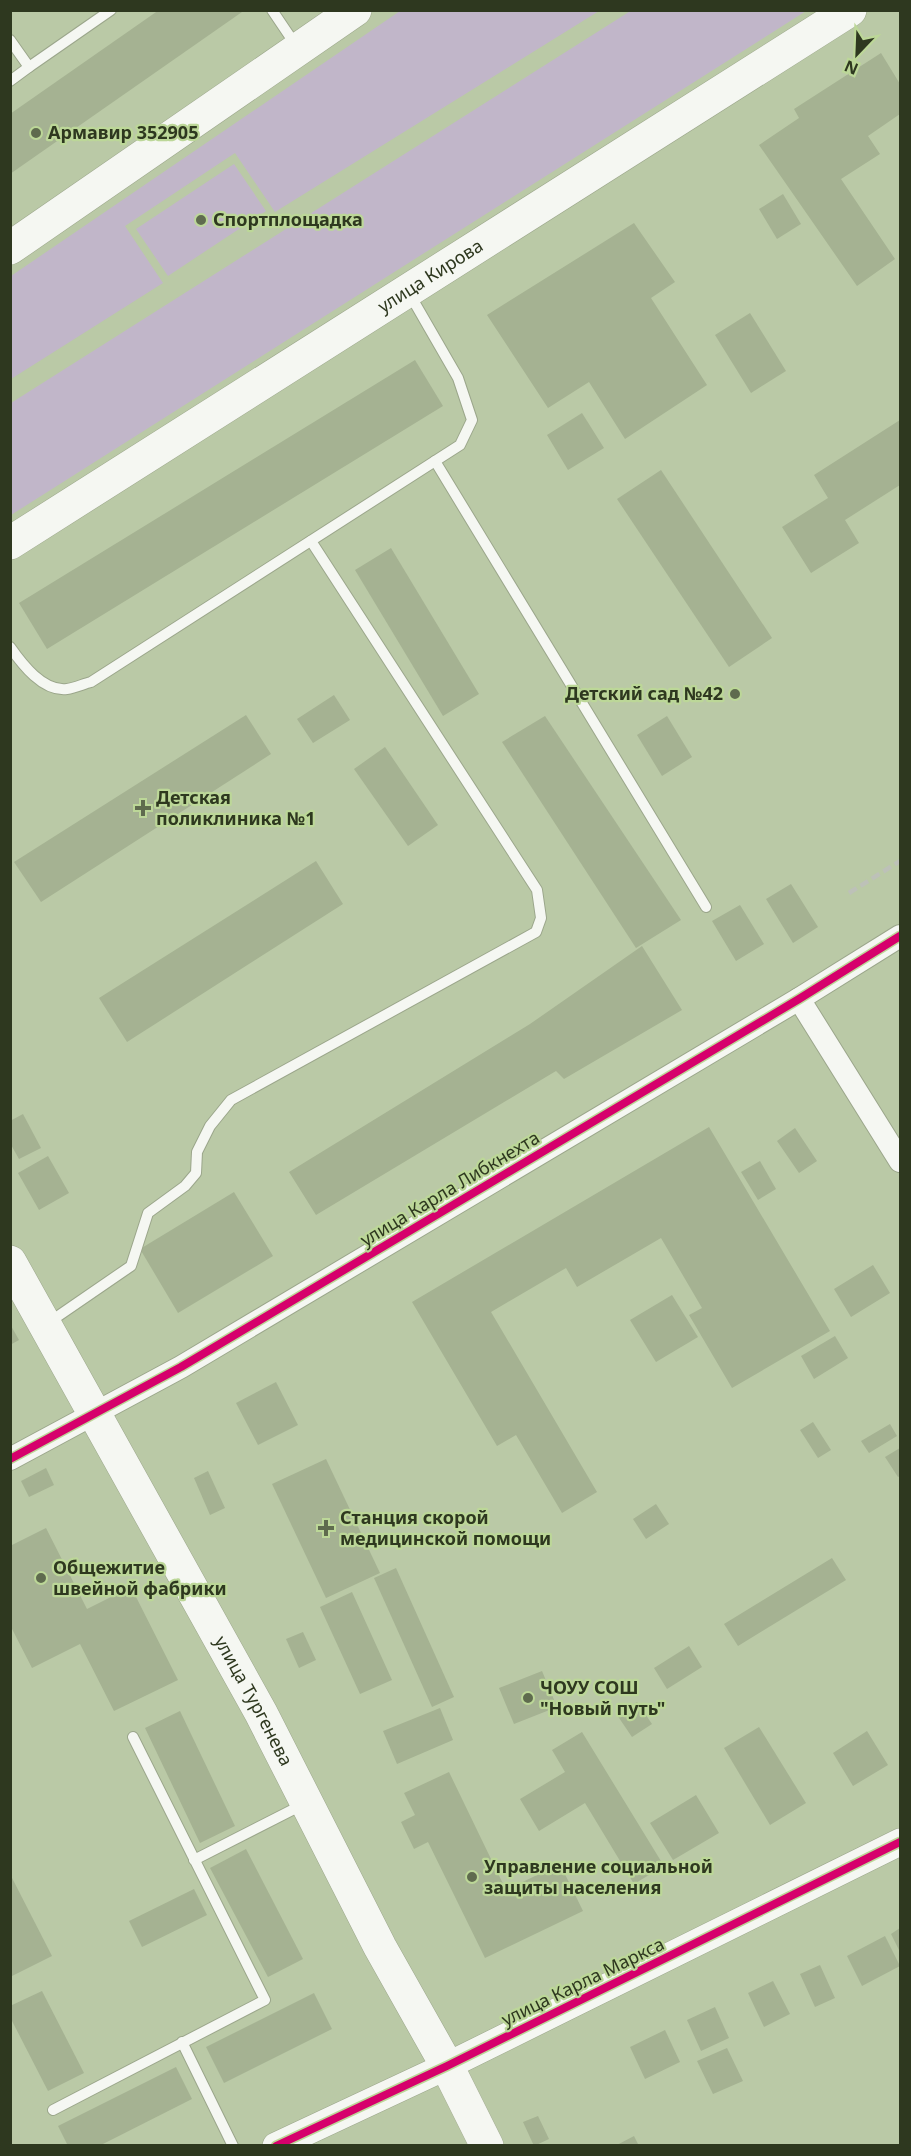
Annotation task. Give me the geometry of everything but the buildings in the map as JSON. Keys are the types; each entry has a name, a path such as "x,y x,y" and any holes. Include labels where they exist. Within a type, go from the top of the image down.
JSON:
{"main road":[{"path":"10,248 355,10"},
{"name":"улица Кирова","path":"10,543 850,10"},
{"name":"улица Тургенева","path":"10,1262 261,1713 380,1947 447,2066 487,2145"}],"street":[{"name":"улица Карла Либкнехта","path":"10,1459 181,1367 799,999 900,936"},
{"path":"799,999 900,1161"},
{"name":"улица Карла Маркса","path":"276,2145 447,2066 900,1842"}],"lane":[{"path":"10,81 111,10"},
{"path":"272,10 298,49"},
{"path":"10,40 29,67"},
{"path":"10,647 21,662 44,683 65,689 91,682 460,445 472,420 458,378 407,290"},
{"path":"435,461 706,908"},
{"path":"46,1325 131,1266 148,1213 185,1186 196,1173 197,1152 210,1126 231,1100 536,932 541,918 537,890 311,541"},
{"path":"53,2110 265,2000 133,1737"},
{"path":"195,1860 307,1802"},
{"path":"182,2042 232,2145"}],"shaded area":[{"path":"632,10 806,11 11,515 11,403"},
{"path":"400,11 599,11 275,212 235,153 125,226 163,283 11,379 11,276"},
{"name":"Спортплощадка","path":"234,164 266,211 168,276 136,229"}],"railway":[{"path":"849,893 900,861"}],"cycle path":[{"path":"10,1459 181,1367 799,999 900,936"},
{"path":"276,2146 447,2066 900,1842"}],"place":[{"name":"Армавир 352905","path":"36,133"},
{"name":"Спортплощадка","path":"201,220"},
{"name":"Детский сад №42","path":"735,694"},
{"name":"Детская поликлиника №1","path":"143,808"},
{"name":"Станция скорой медицинской помощи","path":"326,1528"},
{"name":"Общежитие швейной фабрики","path":"41,1578"},
{"name":"ЧОУУ СОШ \"Новый путь\"","path":"528,1698"},
{"name":"Управление социальной защиты населения","path":"472,1877"}]}
